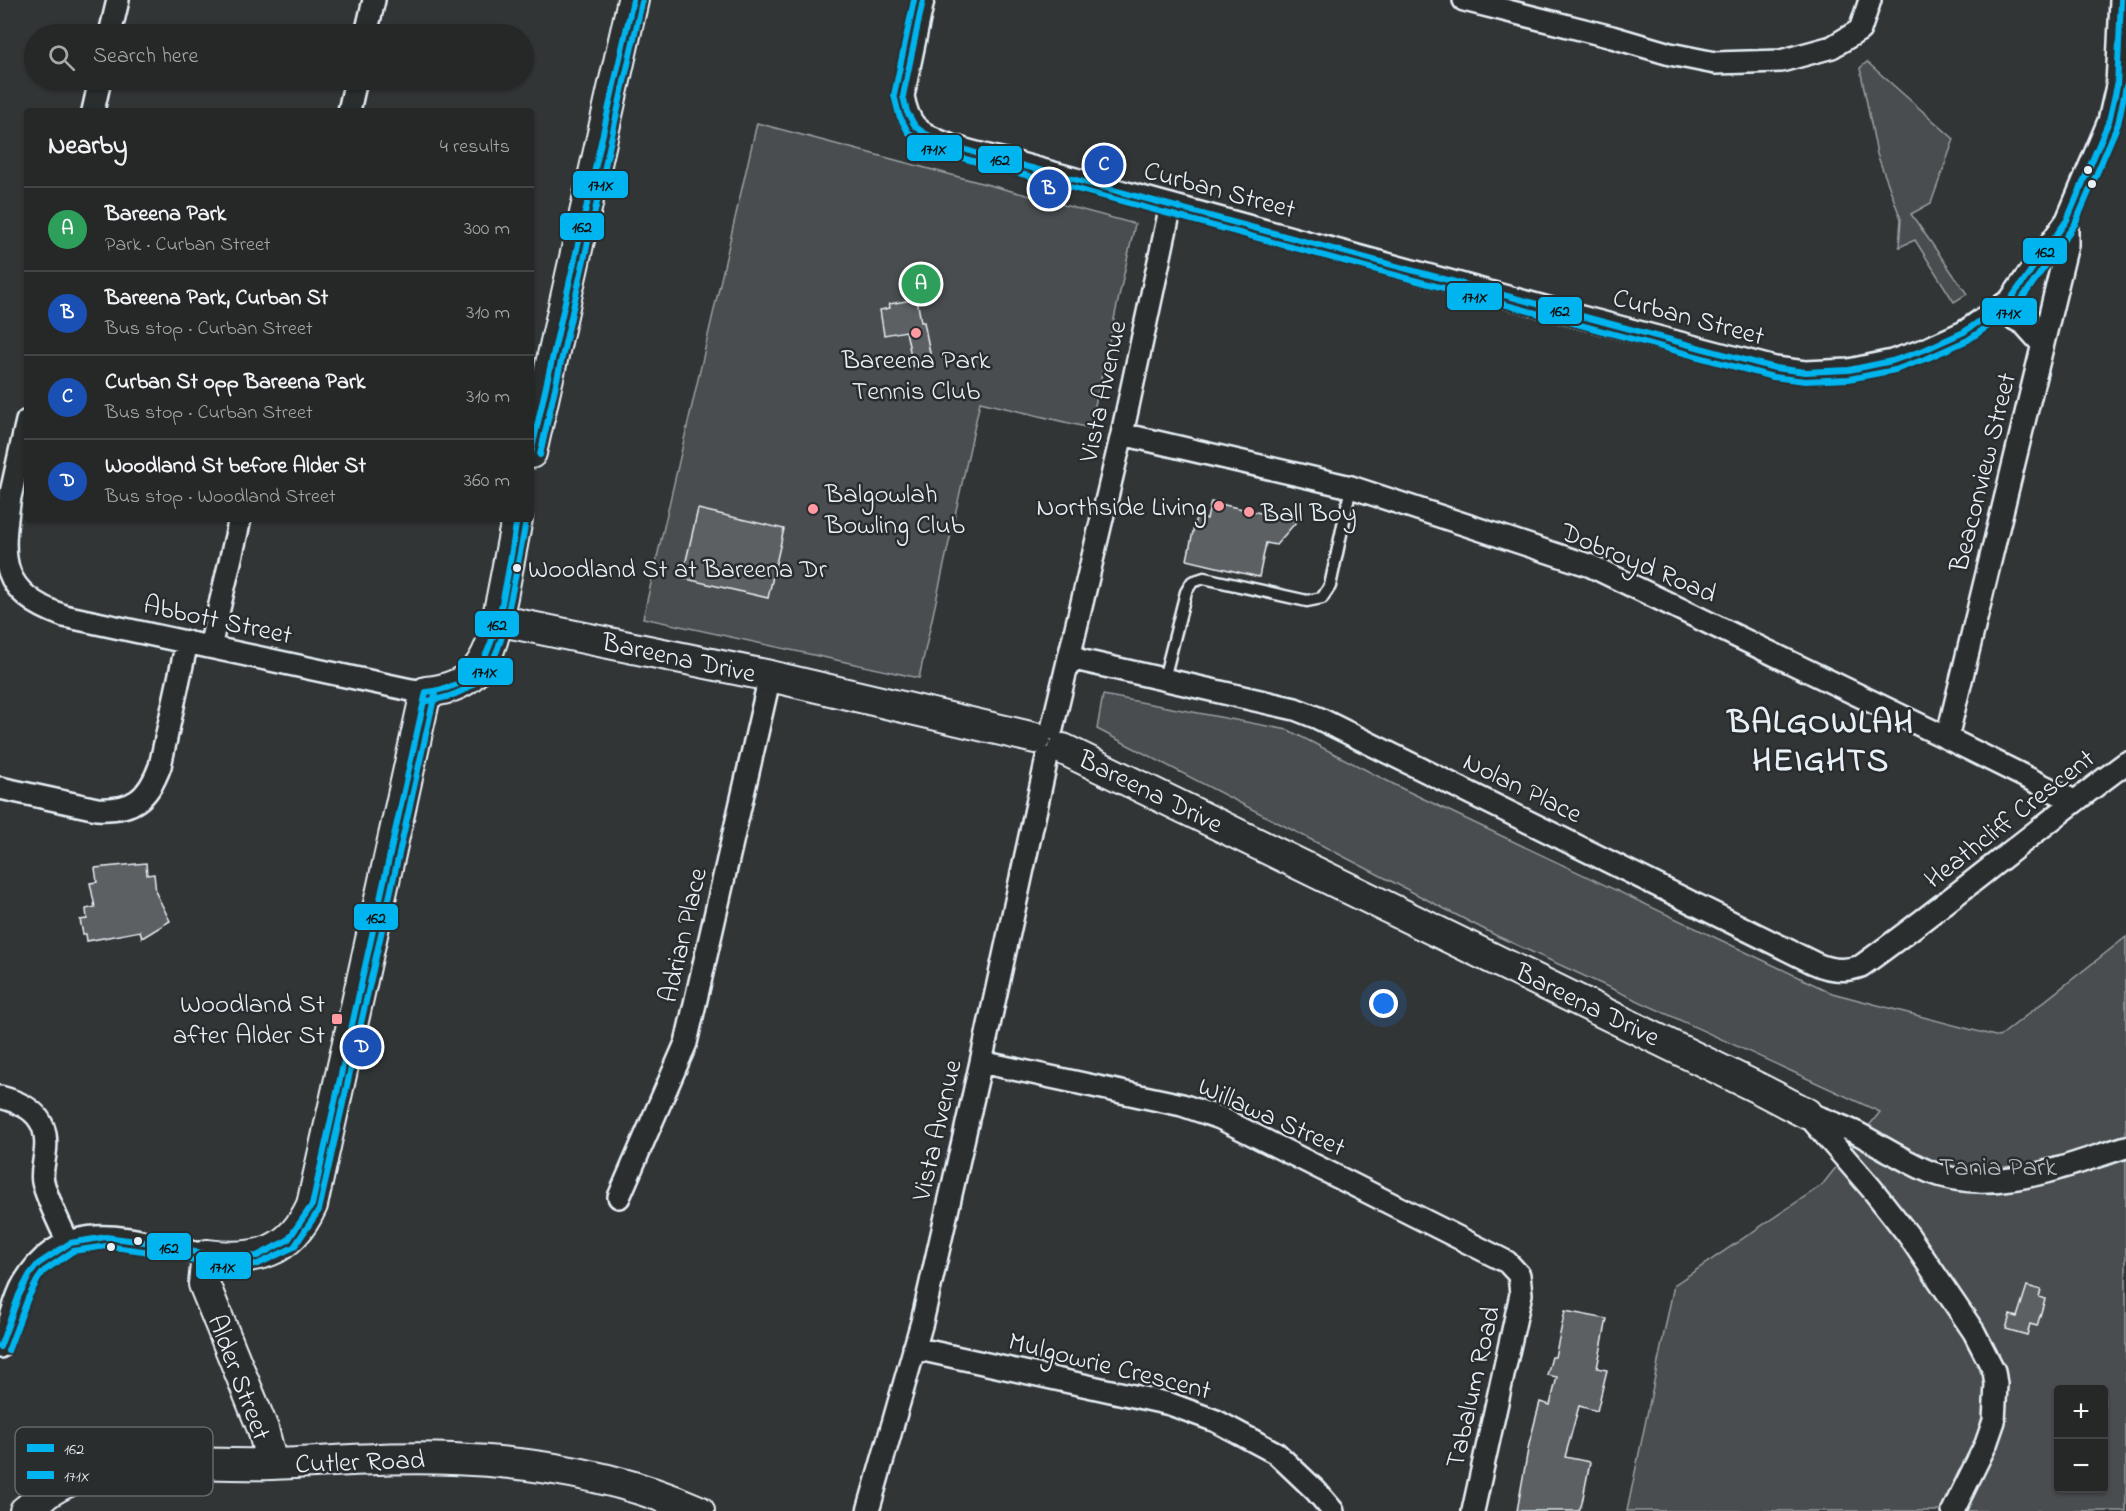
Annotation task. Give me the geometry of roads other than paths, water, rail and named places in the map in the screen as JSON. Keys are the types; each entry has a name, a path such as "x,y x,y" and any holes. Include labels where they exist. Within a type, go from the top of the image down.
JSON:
{"street":[{"path":"112,24 118,0"},
{"path":"368,24 374,0"},
{"path":"534,440 633,0"},
{"name":"Curban Street","path":"923,0 903,96 913,124 922,132 948,144 1581,317 1775,368 1804,372 1849,370 1892,361 1924,350 1964,332 2010,300 2067,220 2109,121 2120,104 2117,86 2121,0"},
{"path":"1464,0 1670,54 1715,63 1781,62 1832,47 1860,30 1869,0"},
{"path":"94,108 98,90"},
{"path":"350,108 354,90"},
{"name":"Vista Avenue","path":"868,1511 914,1348 981,1062 1049,743 1122,434 1171,205"},
{"name":"Beaconview Street","path":"1947,738 2067,245 2067,220"},
{"path":"1998,310 2024,324 2042,344"},
{"name":"Abbott Street","path":"24,434 1,537 1,553 3,567 9,580 30,602 44,610 64,616 426,692"},
{"name":"Dobroyd Road","path":"1122,434 1351,487 1591,566 2074,801"},
{"path":"210,647 239,522"},
{"path":"0,1347 24,1282 37,1264 52,1251 68,1242 87,1237 105,1236 128,1238 207,1255 230,1258 252,1257 272,1251 284,1244 305,1219 312,1205 426,692 454,687 478,668 490,645 497,620 517,522"},
{"name":"Bareena Drive","path":"497,620 770,676 1049,743 1762,1089 1806,1113 1844,1127 1879,1147 1931,1172 1952,1179 1974,1182 2024,1177 2126,1147"},
{"path":"0,788 97,809 118,809 137,802 147,793 160,766 187,642"},
{"name":"Nolan Place","path":"1070,658 1295,709 1318,718 1821,966 1839,970 1861,966 1928,918"},
{"name":"Adrian Place","path":"619,1197 686,1043 770,676"},
{"name":"Heathcliff Crescent","path":"1928,918 2074,801 2126,763"},
{"name":"Willawa Street","path":"981,1062 1182,1105 1220,1118 1508,1262 1519,1275"},
{"path":"0,1097 28,1108 40,1119 46,1135 42,1180 68,1242"},
{"path":"1806,1113 1909,1236 1980,1340 1994,1371 1996,1391 1994,1421 1986,1444 1953,1511"},
{"path":"1861,1176 1856,1163 1857,1153 1864,1147 1879,1147"},
{"name":"Alder Street","path":"207,1255 204,1284 263,1429 272,1464"},
{"name":"Tabalum Road","path":"1473,1511 1521,1294 1519,1275"},
{"name":"Mulgowrie Crescent","path":"914,1348 1170,1404 1216,1421 1275,1454 1316,1491 1333,1511"},
{"name":"Cutler Road","path":"213,1465 384,1459 453,1459 510,1463 586,1474 681,1503 699,1511"},
{"name":"Cutler Road","path":"25,1511 44,1496"}],"lane":[{"path":"1164,679 1186,592 1192,582 1204,578 1307,601 1322,598 1330,586 1351,487"}],"place":[{"name":"Curban St opp Bareena Park","path":"1104,165"},
{"name":"Bareena Park, Curban St","path":"1049,189"},
{"name":"Bareena Park","path":"921,284"},
{"name":"Bareena Park Tennis Club","path":"916,333"},
{"name":"Northside Living","path":"1219,506"},
{"name":"Balgowlah Bowling Club","path":"813,509"},
{"name":"Ball Boy","path":"1249,512"},
{"name":"Woodland St at Bareena Dr","path":"517,568"},
{"name":"Woodland St after Alder St","path":"337,1019"},
{"name":"Woodland St before Alder St","path":"362,1047"}],"district":[{"name":"BALGOWLAH HEIGHTS","path":"1821,739"}],"park label":[{"name":"Tania Park","path":"1998,1166"}]}
